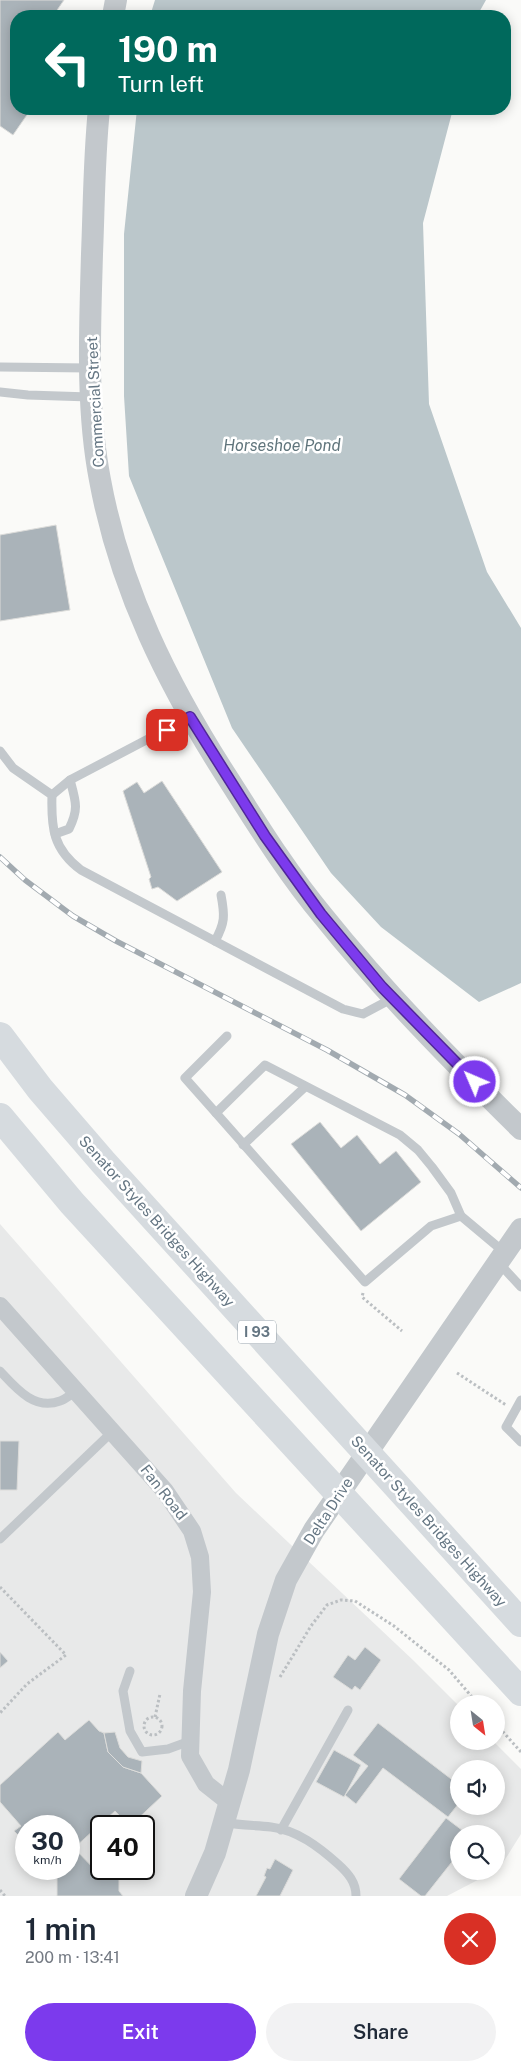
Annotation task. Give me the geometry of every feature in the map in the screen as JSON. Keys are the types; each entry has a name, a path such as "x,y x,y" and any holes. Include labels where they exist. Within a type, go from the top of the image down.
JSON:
{"highway":[{"name":"Senator Styles Bridges Highway","path":"0,1036 40,1089 103,1162 521,1622"},
{"path":"0,1117 72,1203 521,1692"}],"street":[{"name":"Commercial Street","path":"98,115 90,305 92,397 99,477 118,558 149,638 190,717 265,836 315,906 393,998 521,1129"},
{"name":"Delta Drive","path":"196,1896 215,1853 227,1813 239,1770 268,1634 286,1580 314,1530 521,1229"},
{"name":"Fan Road","path":"0,1306 113,1430 182,1513 192,1531 200,1556 202,1592 192,1691 190,1756 206,1784 227,1813"}],"lane":[{"path":"0,367 92,368"},
{"path":"0,392 92,397"},
{"path":"190,717 70,780 52,795 51,818 58,848 68,860 81,870 343,1009 362,1014 393,998"},
{"path":"0,751 13,768 52,795"},
{"path":"54,834 69,829 76,816 77,803 70,780"},
{"path":"216,942 223,927 225,913 221,895"},
{"path":"227,1036 185,1078 365,1282 430,1226 461,1216"},
{"path":"216,1113 265,1065 400,1135 418,1150 432,1167 451,1193 461,1216 501,1257 521,1287"},
{"path":"243,1145 305,1087"},
{"path":"0,1371 28,1399 48,1403 59,1402 77,1391"},
{"path":"521,1400 506,1427 521,1442"},
{"path":"0,1539 113,1430"},
{"path":"130,1671 122,1692 130,1731 142,1752 168,1749 190,1741"},
{"path":"281,1830 348,1710"},
{"path":"227,1813 292,1832 320,1848 347,1873 356,1887 356,1896"}],"path":[{"path":"365,1282 362,1297 402,1331"},
{"path":"457,1372 515,1411"},
{"path":"0,1587 66,1655 27,1684 0,1713"},
{"path":"277,1681 327,1604 348,1600 355,1601 394,1626 449,1670 470,1695"},
{"path":"155,1717 160,1694"},
{"path":"155,1717 160,1720 162,1726 160,1732 152,1735 145,1730 144,1725 149,1718 155,1717"},
{"path":"505,1734 521,1752"},
{"path":"0,1890 6,1896"}],"shaded area":[{"path":"0,1224 236,1493 450,1697 450,1750 502,1750 521,1769 521,1834 505,1859 505,1825 450,1825 450,1880 478,1880 447,1896 0,1896"}],"water":[{"path":"155,0 486,0 480,10 152,10"},
{"name":"Horseshoe Pond","path":"136,115 451,115 423,223 429,404 487,572 521,628 521,983 479,1002 381,927 331,873 232,728 129,476 124,396 124,234"}],"building":[{"path":"0,0 64,0 57,10 10,10 10,115 27,115 13,135 0,126"},
{"path":"56,525 70,610 0,621 0,535"},
{"path":"162,781 222,872 177,901 158,887 152,889 149,879 151,877 123,791 137,782 144,793"},
{"path":"320,1122 341,1148 357,1135 380,1164 396,1151 421,1182 361,1231 291,1144"},
{"path":"0,1441 19,1441 17,1490 0,1490"},
{"path":"365,1647 381,1660 360,1690 355,1686 352,1690 333,1677 348,1655 355,1660"},
{"path":"0,1652 8,1661 0,1668"},
{"path":"89,1720 99,1731 104,1733 108,1752 123,1767 141,1773 162,1796 142,1815 119,1815 115,1811 111,1815 90,1815 90,1834 80,1843 80,1815 15,1815 15,1819 0,1802 0,1785 58,1732 65,1740"},
{"path":"378,1723 450,1778 450,1814 448,1817 383,1768 356,1804 345,1795 368,1766 353,1755"},
{"path":"115,1732 120,1748 128,1757 142,1761 141,1773 123,1767 108,1752 104,1733"},
{"path":"334,1750 361,1765 344,1797 316,1782"},
{"path":"446,1818 455,1825 450,1825 450,1864 425,1896 421,1896 399,1879"},
{"path":"80,1854 90,1865 90,1880 119,1880 119,1891 123,1896 57,1896 57,1880 80,1880"},
{"path":"275,1859 293,1870 280,1896 256,1896 266,1877 264,1876 267,1868 270,1869"}],"railway":[{"path":"0,857 25,880 73,916 116,941 327,1050 405,1095 459,1134 521,1188"}],"route":[{"path":"167,730 190,717 265,836 321,914 382,987 475,1082"}]}
